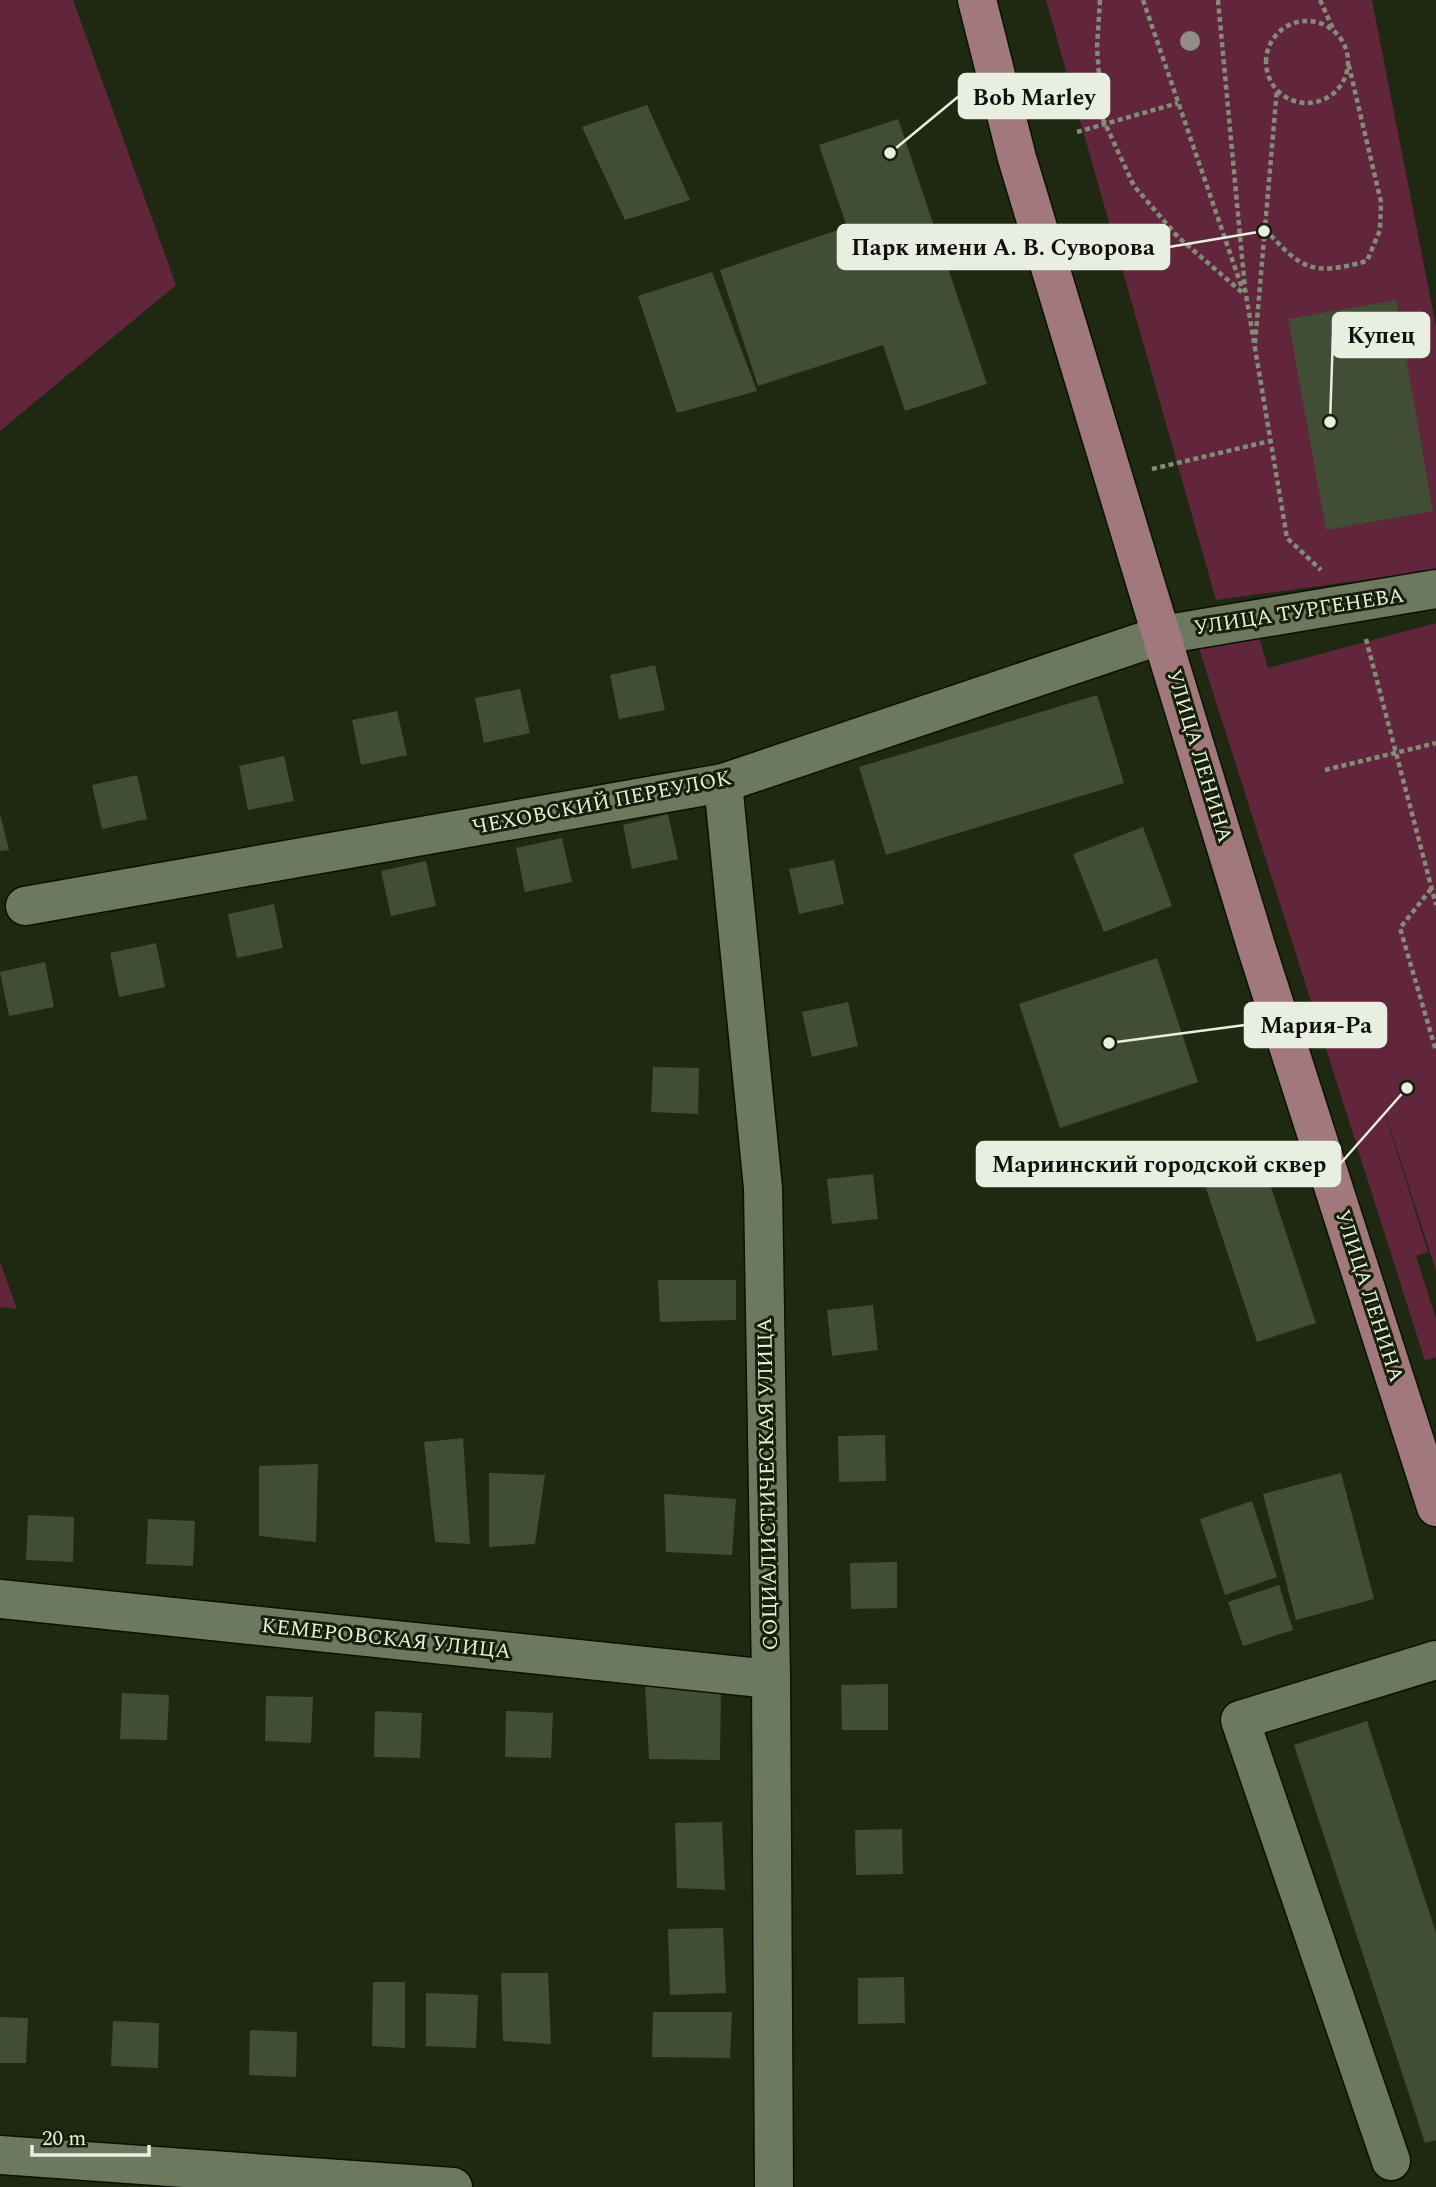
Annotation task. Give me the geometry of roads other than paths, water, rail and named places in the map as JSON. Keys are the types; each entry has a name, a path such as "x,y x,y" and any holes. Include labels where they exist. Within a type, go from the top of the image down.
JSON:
{"main road":[{"name":"УЛИЦА ЛЕНИНА","path":"977,0 1017,158 1256,947 1436,1507"}],"street":[{"name":"УЛИЦА ТУРГЕНЕВА","path":"1162,635 1436,589"},
{"name":"ЧЕХОВСКИЙ ПЕРЕУЛОК","path":"24,906 723,783 1162,635"},
{"name":"СОЦИАЛИСТИЧЕСКАЯ УЛИЦА","path":"723,783 763,1188 771,1679 774,2187"},
{"name":"КЕМЕРОВСКАЯ УЛИЦА","path":"0,1599 771,1679"},
{"path":"1391,2161 1240,1720 1436,1660"},
{"path":"0,2155 453,2187"}],"place":[{"name":"Bob Marley","path":"890,153"},
{"name":"Парк имени А. В. Суворова","path":"1264,231"},
{"name":"Купец","path":"1330,422"},
{"name":"Мария-Ра","path":"1109,1043"},
{"name":"Мариинский городской сквер","path":"1407,1088"}]}
